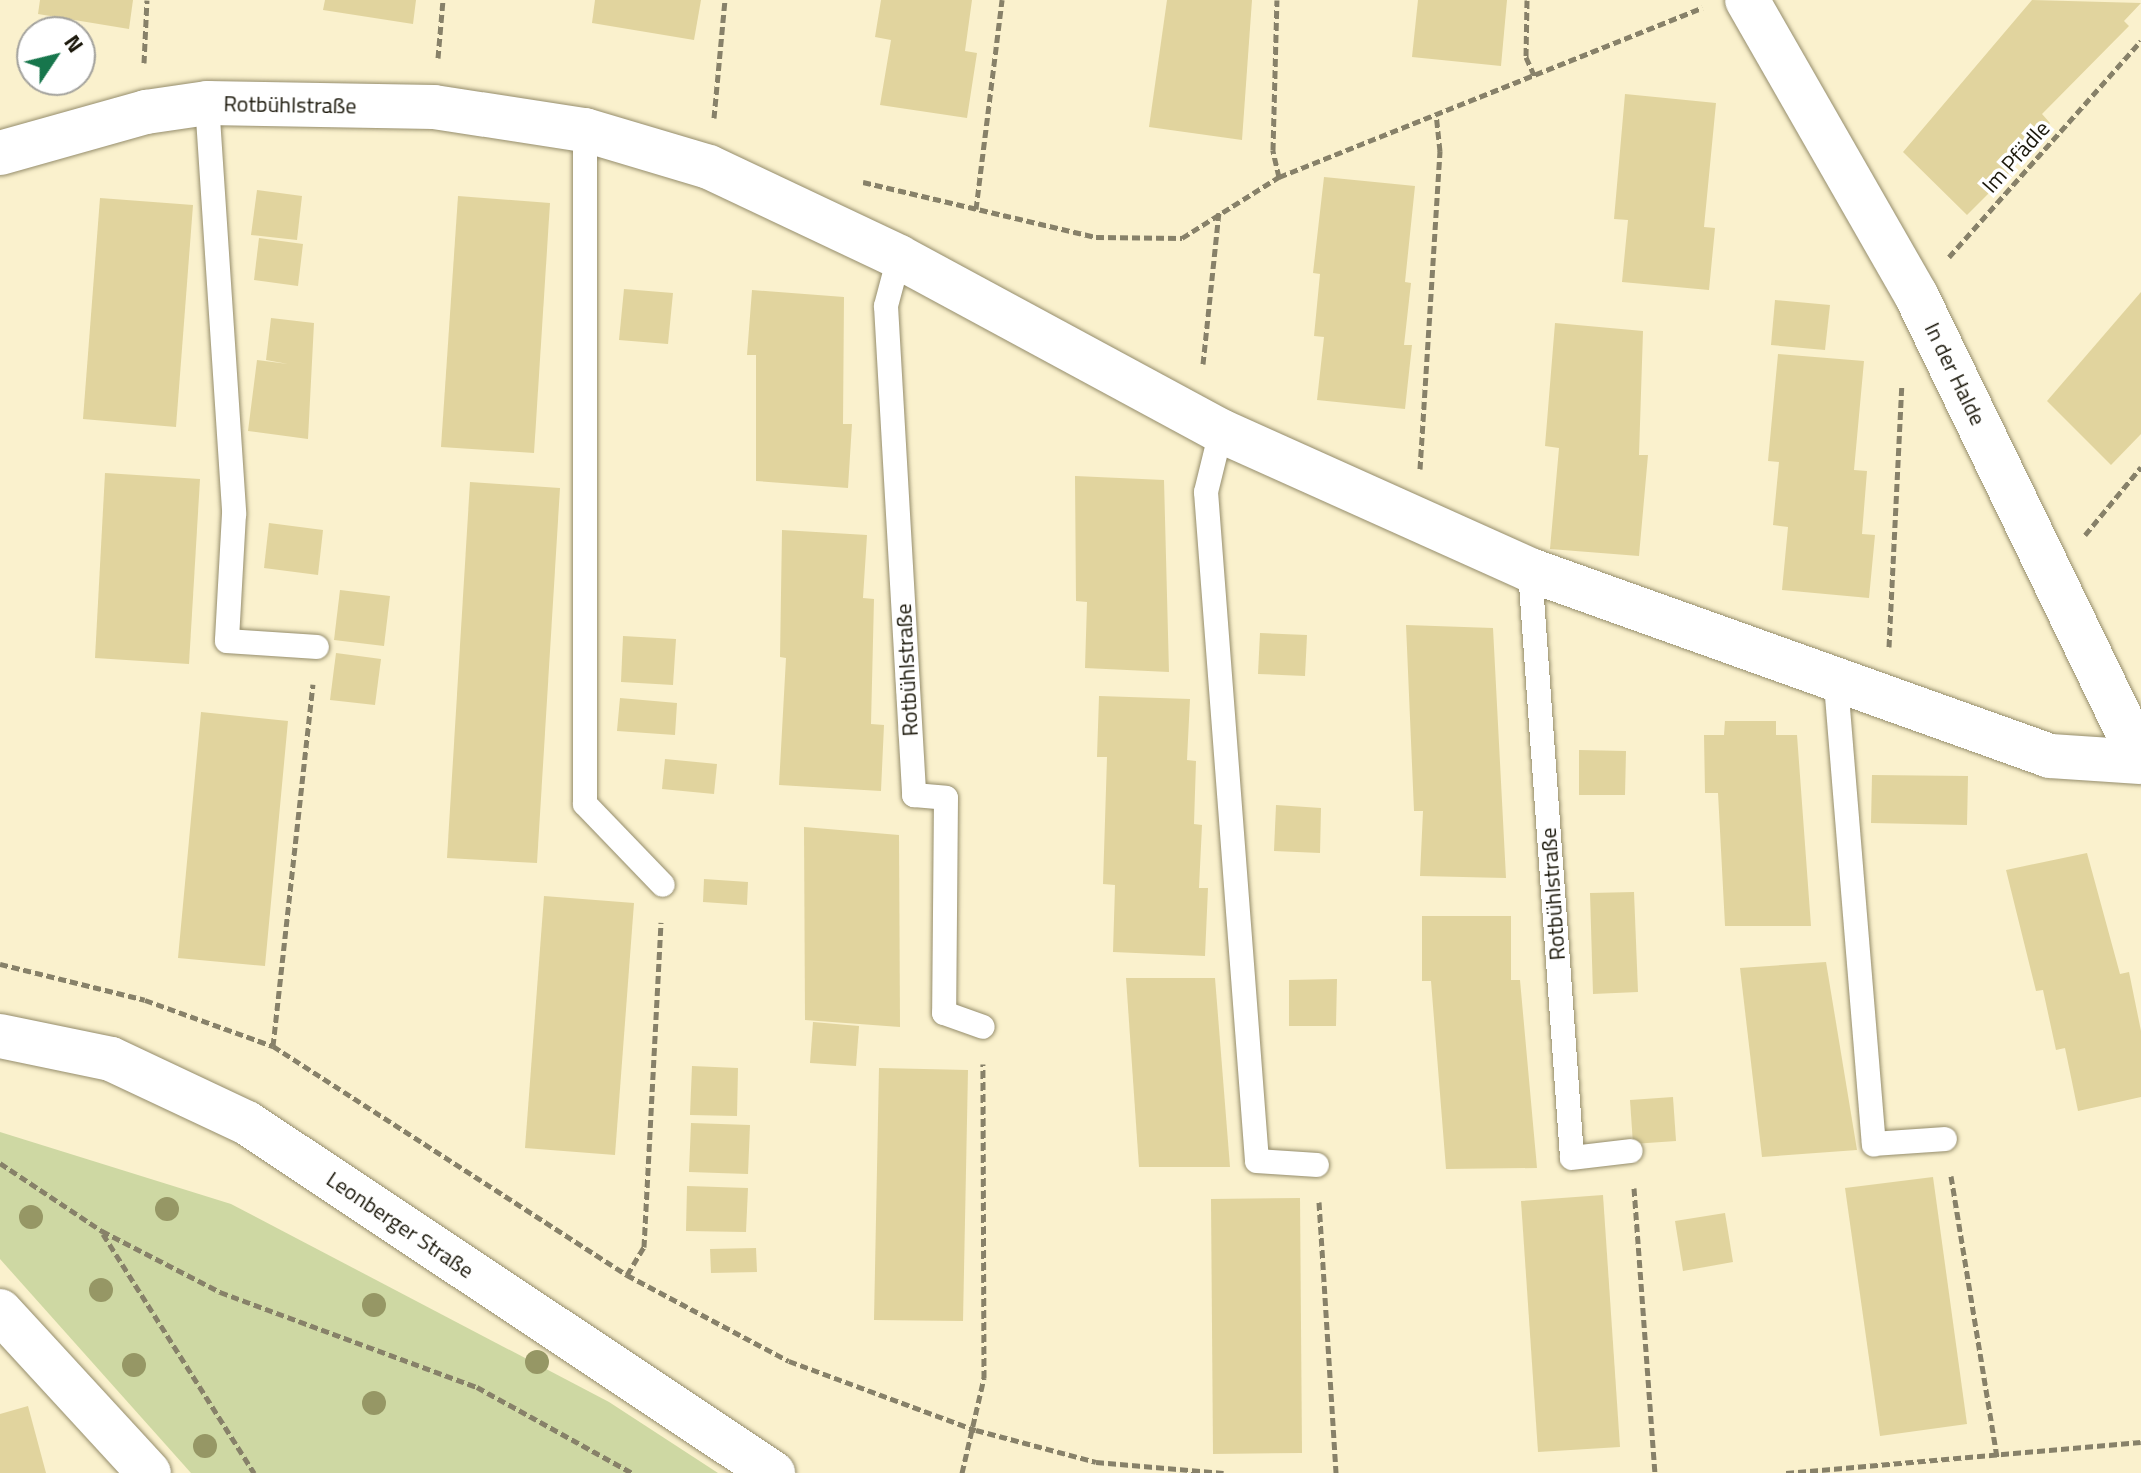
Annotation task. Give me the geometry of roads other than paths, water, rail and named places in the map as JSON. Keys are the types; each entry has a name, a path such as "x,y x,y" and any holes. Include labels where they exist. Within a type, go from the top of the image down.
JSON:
{"street":[{"name":"In der Halde","path":"1727,3 1916,295 2054,573 2141,761"},
{"name":"Rotbühlstraße","path":"0,153 146,112 207,103 434,107 585,130 709,167 899,257 1209,424 1417,523 1530,570 1836,684 2050,756 2141,761"},
{"name":"Leonberger Straße","path":"0,1036 111,1059 247,1123 773,1473"},
{"path":"0,1311 149,1473"}],"lane":[{"path":"207,103 234,514 227,641 317,647"},
{"path":"585,130 585,804 663,885"},
{"name":"Rotbühlstraße","path":"899,257 886,306 914,795 946,798 944,1013 983,1027"},
{"path":"1209,424 1206,492 1257,1161 1317,1165"},
{"name":"Rotbühlstraße","path":"1530,570 1572,1158 1631,1151"},
{"path":"1836,684 1874,1144 1945,1139"}]}
